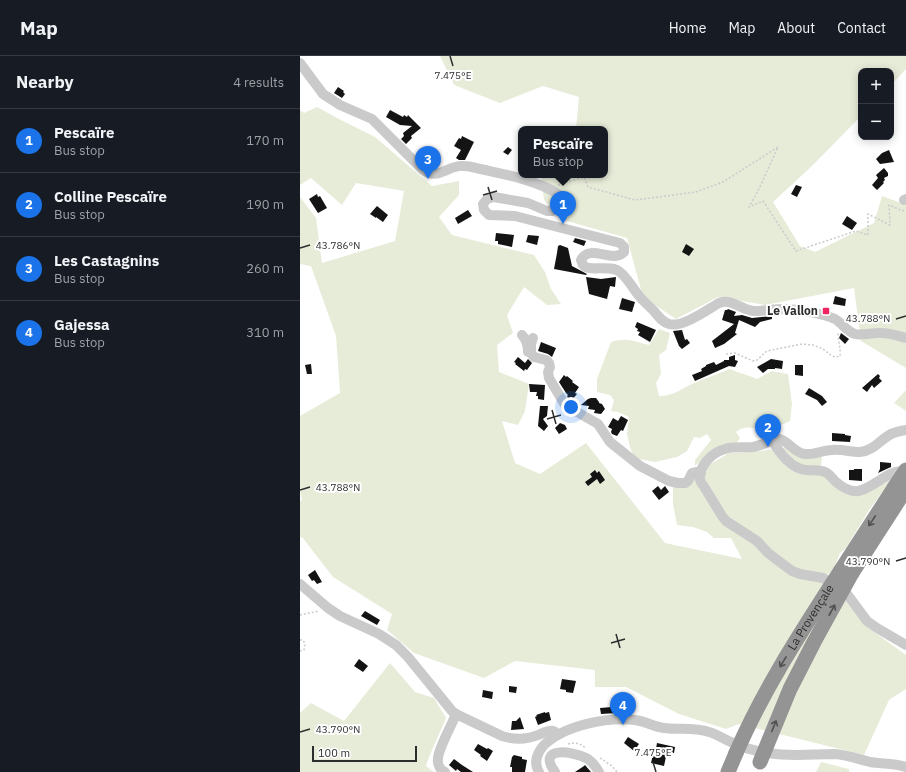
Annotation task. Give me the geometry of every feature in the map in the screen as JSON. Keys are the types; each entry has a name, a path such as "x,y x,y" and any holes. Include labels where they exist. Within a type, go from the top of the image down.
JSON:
{"highway":[{"name":"La Provençale","path":"728,772 754,713 777,673 901,490 906,471"},
{"name":"La Provençale","path":"758,767 790,689 847,571"}],"street":[{"path":"300,63 323,94 335,102 372,119 423,170 429,173 437,174 463,165 518,178"},
{"path":"519,178 549,188 558,194 560,200 558,208 552,212 528,203 494,197 487,199 483,204 484,210 488,215 515,216 620,243 624,247 624,252 620,256 616,257 589,253 584,255 581,260 583,265 587,268 614,268 620,271 626,277 640,298 661,320 669,324 676,325 684,323 725,301 753,311 783,309 825,316 835,319 854,334 883,332 906,338"},
{"path":"522,335 526,338 529,354 531,353 534,357 546,360 549,363 549,378 565,406 598,424 610,442 640,466 669,481 678,483 688,482 692,473 701,473"},
{"path":"531,353 533,338"},
{"path":"906,430 891,434 876,446 859,452 839,449 804,454 798,452 778,439 753,447 727,448 719,450 703,466 700,480 726,521 757,541 768,553 792,570 800,574 823,578 836,586 847,594 868,621 906,645"},
{"path":"773,440 775,446 794,466 800,469 816,470 828,474 837,484 847,489 858,491 868,488 895,472 906,471"},
{"path":"300,584 328,608 340,616 379,634 396,645 456,714 510,739 520,740 530,738 551,730 558,734"},
{"path":"445,772 441,770 438,763 438,757 456,714"},
{"path":"539,772 536,768 536,756 550,740 558,734 572,728 602,721 614,720 635,720 643,721 662,728 707,731 741,746 768,753 799,755 836,754 871,762 905,765"},
{"path":"555,772 550,762 551,756 560,751 573,753 587,759 596,766 599,772"}],"path":[{"path":"584,178 588,187 635,200 696,192 723,182 778,148 758,192 749,207 763,201 796,251 856,231 868,235 868,214 890,225 889,205 902,211 905,200"},
{"path":"549,188 581,178"},
{"path":"726,354 735,353 753,361 757,360 767,351 802,344 813,345 824,349 832,356 840,356 838,332 842,324"},
{"path":"300,616 322,611 328,608"},
{"path":"300,640 303,640 305,644 304,650 300,651"},
{"path":"612,766 617,772"}],"green space":[{"path":"440,56 906,56 906,69 894,82 894,68 858,68 858,119 812,166 773,202 800,246 815,252 874,223 882,196 906,205 906,368 861,341 854,288 765,305 718,297 676,319 643,297 627,238 560,219 544,200 541,178 608,178 608,126 576,126 579,97 543,86 500,103 454,85"},
{"path":"317,107 375,137 432,186 459,181 459,195 439,217 452,235 534,255 545,272 551,289 561,304 547,305 524,287 507,315 513,333 497,345 499,372 529,384 525,411 518,425 502,421 515,463 540,474 586,443 665,543 742,559 731,538 714,538 707,532 693,527 677,525 673,504 673,487 729,453 785,448 802,457 822,457 820,475 825,476 845,492 896,474 869,510 846,548 840,553 834,568 825,576 866,626 906,655 906,689 889,700 864,755 739,724 726,729 679,714 626,687 595,687 595,670 515,661 484,678 414,653 387,630 392,614 333,577 302,537 300,538 300,501 302,500 300,490 300,416 340,393 336,336 311,266 300,264 300,197 316,218 322,263 395,241 404,191 356,183 342,205 311,178 300,185 300,110 304,113"},
{"path":"659,329 670,333 666,350 659,355 661,374 656,383 659,396 673,393 730,369 757,379 772,371 788,374 792,404 790,421 768,429 740,429 736,432 740,438 736,444 714,449 695,466 695,460 711,440 707,434 700,438 694,437 687,451 677,457 655,462 634,458 627,434 629,417 618,412 611,411 614,400 610,395 597,392 597,379 611,342 626,340 649,345"},
{"path":"906,390 906,411 894,403"},
{"path":"390,663 415,692 434,698 446,718 426,766 434,772 300,772 300,713 311,703 344,721"},
{"path":"821,762 849,769 849,772 816,772"}],"building":[{"path":"338,87 344,91 343,92 345,94 342,98 334,93"},
{"path":"390,110 403,117 404,115 407,117 408,115 421,128 411,136 412,138 406,144 401,139 404,136 403,133 412,126 400,125 386,117"},
{"path":"462,136 474,142 465,160 459,160 456,158 461,150 454,146"},
{"path":"508,147 512,150 508,155 503,152"},
{"path":"889,150 894,162 880,164 876,159 882,153"},
{"path":"884,168 888,173 888,176 884,178 884,183 877,190 872,185 878,178 876,175"},
{"path":"796,185 802,187 797,197 791,194"},
{"path":"317,194 318,197 320,196 327,208 318,213 309,199"},
{"path":"377,206 388,215 383,222 370,214"},
{"path":"468,210 472,216 458,224 455,218"},
{"path":"847,216 857,223 852,230 842,224"},
{"path":"496,233 514,235 512,247 498,244 498,241 495,241"},
{"path":"528,235 539,236 537,245 526,242"},
{"path":"575,238 586,241 584,246 573,242"},
{"path":"686,244 694,249 689,256 682,252"},
{"path":"560,245 568,248 572,266 587,274 586,275 554,269 558,246"},
{"path":"586,277 601,279 616,277 615,287 610,286 607,299 589,294"},
{"path":"835,296 846,299 845,306 833,304"},
{"path":"622,298 635,302 632,312 619,309"},
{"path":"728,309 736,312 734,316 742,315 752,318 772,316 772,319 760,322 755,327 739,320 735,333 737,334 724,344 715,348 712,341 734,324 722,320 725,310"},
{"path":"637,322 656,330 650,342 638,335 640,332 637,331 638,329 635,327"},
{"path":"682,330 685,340 687,339 690,343 682,349 679,346 673,331"},
{"path":"841,333 849,339 845,344 839,338"},
{"path":"541,342 556,348 552,357 538,351"},
{"path":"735,355 735,360 738,361 735,367 729,366 695,381 692,375 702,371 701,369 706,365 714,362 716,365 724,360 729,360 729,357"},
{"path":"518,357 525,363 528,359 532,363 527,370 525,369 524,371 515,364 516,363 514,362"},
{"path":"771,359 783,361 782,369 768,369 763,373 757,367"},
{"path":"311,364 312,374 307,374 305,365"},
{"path":"795,365 803,365 803,376 795,375"},
{"path":"878,374 882,381 874,388 872,385 867,392 862,388"},
{"path":"564,375 579,387 575,393 577,394 572,400 568,398 568,395 559,382"},
{"path":"529,384 545,385 544,400 538,399 538,396 536,396 537,392 530,392"},
{"path":"809,388 822,396 827,402 822,406 817,400 805,394"},
{"path":"591,398 596,398 599,403 602,404 605,409 601,414 594,413 595,410 588,409 589,406 581,405"},
{"path":"540,406 548,406 547,416 543,419 548,426 544,431 538,426"},
{"path":"621,416 628,420 623,431 621,430 617,436 612,434 612,429 608,427 613,418 618,421"},
{"path":"560,423 565,425 567,429 559,434 555,428"},
{"path":"832,433 851,436 850,442 832,441"},
{"path":"880,462 891,463 891,467 878,473 880,469"},
{"path":"862,469 862,481 849,480 849,470"},
{"path":"595,470 597,473 599,471 605,480 600,484 597,479 588,486 585,482 592,477 590,474"},
{"path":"658,486 661,490 665,486 669,492 659,500 652,491"},
{"path":"315,570 322,582 317,584 314,580 312,581 308,575"},
{"path":"365,611 380,620 377,625 361,616"},
{"path":"359,659 368,666 363,672 354,666"},
{"path":"562,679 576,681 573,693 560,689"},
{"path":"509,686 517,687 516,693 509,692"},
{"path":"483,690 493,692 492,699 482,697"},
{"path":"600,708 616,708 617,713 601,714"},
{"path":"549,712 551,720 538,725 535,717 537,716 536,715"},
{"path":"520,717 524,729 511,730 512,721 516,721"},
{"path":"628,737 639,744 634,751 624,743"},
{"path":"657,743 675,747 674,753 667,752 664,766 651,763 653,754 655,754"},
{"path":"478,744 493,751 487,761 474,750"},
{"path":"514,755 527,760 525,772 512,772 512,767 510,767 512,757"},
{"path":"454,759 473,772 461,772 457,769 456,771 449,765"},
{"path":"585,765 591,772 575,772 584,766"}],"place":[{"name":"Les Castagnins","path":"428,179"},
{"name":"Pescaïre","path":"563,224"},
{"name":"Le Vallon","path":"826,311"},
{"name":"Colline Pescaïre","path":"768,447"},
{"name":"Gajessa","path":"623,725"}]}
